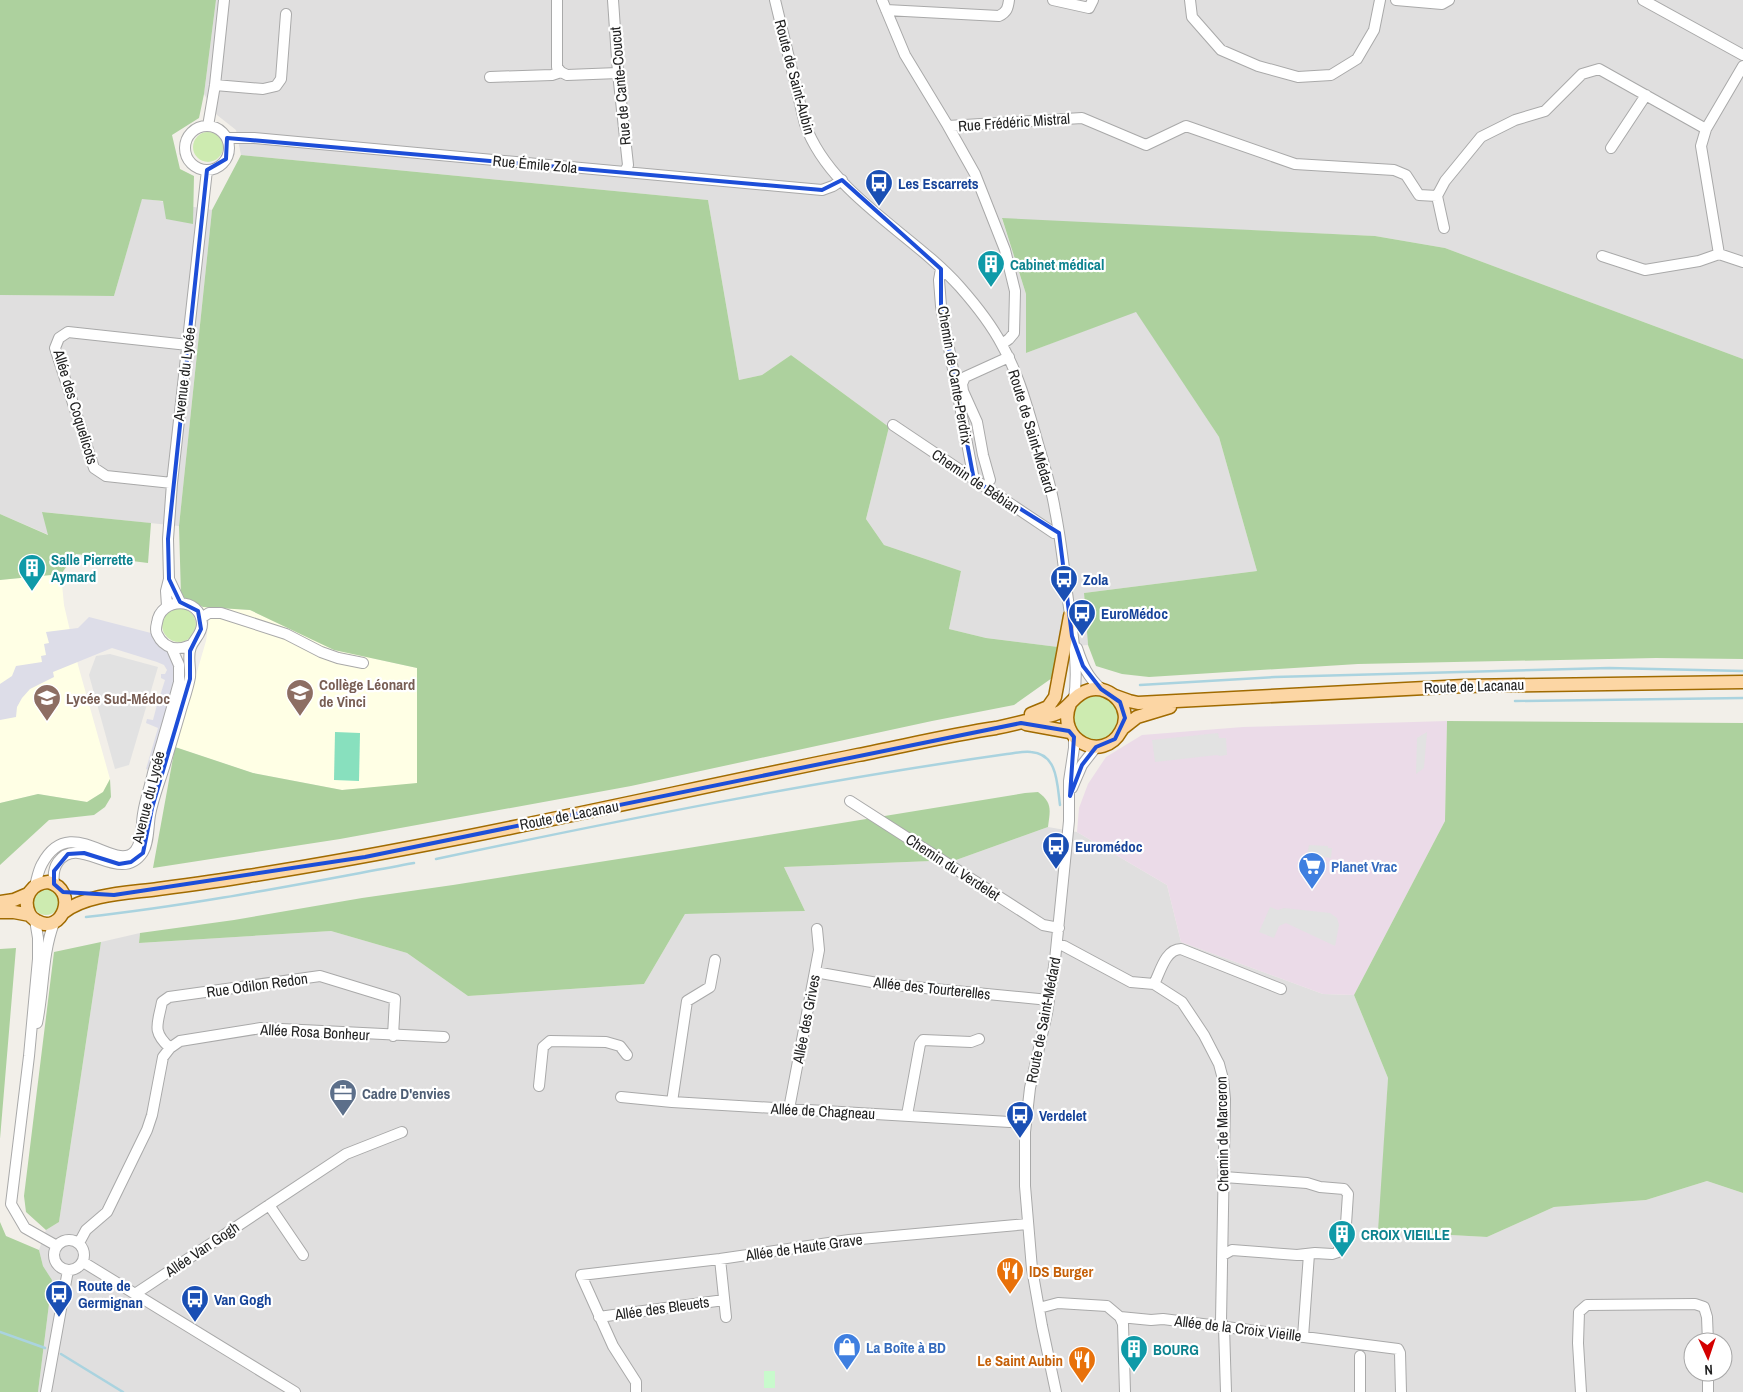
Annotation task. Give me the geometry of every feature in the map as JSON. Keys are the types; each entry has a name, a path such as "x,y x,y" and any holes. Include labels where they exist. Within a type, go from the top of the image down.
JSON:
{"main road":[{"path":"949,736 1048,707 1052,703 1057,691 1070,616"},
{"name":"Route de Lacanau","path":"64,912 73,905 114,895 224,880 374,855 949,736 1022,723 1054,715 1062,711 1085,691 1101,689 1129,702 1138,702 1464,686 1743,682"},
{"path":"1115,696 1124,710 1123,728"},
{"name":"Route de Lacanau","path":"1022,723 1072,734 1084,744 1096,747 1108,744 1115,739 1123,728 1137,717 1148,712 1205,700"},
{"path":"1072,701 1066,718 1072,734"},
{"path":"0,902 14,900 42,883 58,888 66,904 64,912 54,923 40,923 32,917 14,912 0,912"},
{"name":"Route de Lacanau","path":"58,888 78,895 114,895"},
{"path":"31,890 26,900 32,917"}],"street":[{"path":"208,126 215,85 224,0"},
{"path":"557,0 557,67 560,72 566,75 618,74"},
{"name":"Rue de Cante-Coucut","path":"613,0 618,74 628,165 625,172"},
{"name":"Route de Saint-Aubin","path":"775,0 808,133 824,161 835,175 858,197"},
{"path":"882,0 905,55 948,126 974,174 1005,250 1014,291 1014,333 1002,344"},
{"path":"886,10 999,16 1007,10 1009,0"},
{"path":"1053,0 1089,8 1093,0"},
{"path":"1190,0 1192,17 1221,50 1258,66 1298,77 1331,75 1357,59 1374,30 1380,0"},
{"path":"1396,0 1442,4 1449,0"},
{"path":"1643,0 1743,55"},
{"path":"215,85 263,89 276,86 281,79 286,14"},
{"path":"1719,254 1701,146 1706,129 1743,66"},
{"path":"1444,228 1437,196 1445,180 1481,137 1515,120 1545,111 1582,74 1599,69 1706,129"},
{"path":"490,77 552,75 560,72"},
{"path":"1611,148 1646,94"},
{"name":"Rue Frédéric Mistral","path":"948,126 1082,118 1146,145 1186,126 1295,164 1394,170 1406,175 1419,195 1437,196"},
{"path":"208,126 219,129 226,138 229,145 228,152 226,159 221,165 207,170 200,169 189,161 185,147 189,134 194,129 208,126"},
{"name":"Rue Émile Zola","path":"226,138 254,138 822,190 842,180"},
{"name":"Avenue du Lycée","path":"167,606 166,591 169,579 168,539 172,482 207,170"},
{"name":"Route de Saint-Médard","path":"858,197 959,286 995,332 1009,357 1023,391 1049,482 1059,534 1072,636 1075,682 1072,701"},
{"path":"1602,256 1645,270 1699,261 1719,254 1743,262"},
{"name":"Chemin de Cante-Perdrix","path":"941,269 939,280 941,306 974,480"},
{"name":"Allée des Coquelicots","path":"172,482 106,476 94,468 55,348 59,338 68,332 188,345"},
{"path":"990,480 977,422 962,391 962,384 966,377 1009,357"},
{"name":"Chemin de Bébian","path":"894,425 1054,533 1059,534"},
{"name":"Avenue du Lycée","path":"169,579 180,602"},
{"path":"180,602 193,606 201,618 199,635 191,645 182,649 172,648 161,641 156,631 159,614 167,606 180,602"},
{"path":"201,618 209,613 221,613 273,629 338,658 363,663"},
{"name":"Route de Saint-Médard","path":"1072,636 1083,666 1090,678 1101,689"},
{"name":"Avenue du Lycée","path":"58,888 53,878 56,865 59,860 68,854 84,853 119,864 131,862 143,853 147,842 152,808 190,679 191,645"},
{"name":"Avenue du Lycée","path":"31,890 45,859 56,847 63,844 78,842 121,856 130,855 138,846 143,812 180,682 179,665 172,648"},
{"name":"Route de Saint-Médard","path":"1056,1392 1039,1308 1024,1186 1026,1123 1030,1088 1049,1000 1057,944 1070,821 1069,781 1074,748 1072,734"},
{"name":"Route de Saint-Médard","path":"1070,796 1082,765 1096,747"},
{"name":"Chemin du Verdelet","path":"850,801 1043,925 1058,928"},
{"path":"32,917 38,932 38,947 29,1056 11,1204 25,1228 57,1246"},
{"path":"29,1056 41,1005 48,944 54,923"},
{"name":"Allée des Grives","path":"789,1109 819,950 817,929"},
{"name":"Chemin de Marceron","path":"1057,944 1131,982 1154,984 1182,1002 1204,1035 1219,1064 1223,1079 1224,1098 1221,1321 1224,1327 1226,1392"},
{"path":"1154,984 1167,957 1171,952 1181,949 1281,990"},
{"path":"672,1102 687,1001 710,987 715,960"},
{"name":"Allée des Tourterelles","path":"815,972 883,984 1049,1000"},
{"name":"Rue Odilon Redon","path":"170,1048 159,1037 157,1029 162,1002 170,997 320,976 395,999 394,1036"},
{"name":"Allée Rosa Bonheur","path":"170,1048 180,1041 261,1028 444,1037"},
{"path":"907,1115 920,1044 923,1040 970,1042 979,1039"},
{"path":"539,1086 542,1047 550,1041 606,1042 620,1046 627,1055"},
{"path":"79,1243 86,1230 107,1212 147,1130 152,1115 162,1058 170,1048"},
{"name":"Allée de Chagneau","path":"621,1097 672,1102 1026,1123"},
{"name":"Allée Van Gogh","path":"135,1294 346,1154 402,1132"},
{"path":"1223,1255 1232,1250 1297,1255 1332,1254 1338,1252 1346,1224 1348,1194 1344,1189 1320,1187 1307,1183 1224,1177"},
{"path":"269,1205 303,1255"},
{"name":"Allée de Haute Grave","path":"599,1317 581,1275 720,1260 849,1240 1028,1224"},
{"path":"70,1240 79,1243 84,1252 83,1262 77,1268 68,1270 60,1267 55,1259 55,1250 60,1242 70,1240"},
{"path":"1303,1337 1309,1254"},
{"name":"Allée des Bleuets","path":"720,1260 726,1317"},
{"path":"83,1262 295,1392"},
{"path":"46,1392 68,1270"},
{"name":"Allée des Bleuets","path":"599,1317 724,1300"},
{"name":"Allée de la Croix Vieille","path":"1039,1308 1058,1303 1107,1306 1120,1317 1151,1320 1163,1318 1398,1349 1400,1353 1401,1392"},
{"path":"1581,1392 1578,1343 1579,1312 1587,1304 1695,1304 1704,1307 1707,1317 1708,1332"},
{"path":"599,1317 613,1346 636,1382 636,1392"},
{"path":"1120,1317 1124,1324 1125,1392"},
{"path":"1360,1356 1360,1392"}],"highlighted area":[{"path":"227,138 822,190 842,180 941,269 941,306 974,480 1059,533 1072,636 1083,666 1101,689 1120,702 1125,718 1115,739 1096,747 1082,765 1070,796 1074,737 1069,731 1021,723 365,857 114,895 63,892 54,884 54,871 68,854 84,853 119,864 131,862 143,853 152,808 190,679 190,651 201,629 198,611 180,602 169,579 168,539 207,170 226,159"}],"shaded area":[{"path":"216,0 1743,0 1743,359 1445,248 1375,236 1002,219 1026,294 1026,353 1136,311 1219,437 1257,571 1084,593 1088,645 1058,647 986,638 949,629 961,571 884,545 866,519 889,427 791,355 762,375 739,380 708,200 241,155 236,130 217,115 204,94"},
{"path":"142,198 212,210 179,526 43,512 49,535 0,514 0,295 114,296"},
{"name":"Lycée Sud-Médoc","path":"61,574 64,605 78,665 110,779 103,792 87,802 38,794 0,803 0,580"},
{"name":"Collège Léonard de Vinci","path":"203,607 250,610 334,650 417,668 417,784 342,790 253,773 175,747 206,641 209,621"},
{"path":"89,617 151,633 171,653 175,662 176,677 149,770 146,769 158,728 146,723 147,719 153,720 158,701 154,699 155,695 160,696 165,680 161,678 161,674 165,674 167,670 164,665 157,662 112,648 53,672 54,677 30,689 22,698 17,707 16,717 0,720 0,684 12,676 16,666 42,662 41,656 46,655 44,644 49,643 46,632 78,628"},
{"path":"110,654 158,667 129,765 115,769 89,675 96,656"},
{"path":"1447,721 1445,821 1354,995 1323,994 1181,942 1167,885 1077,832 1079,808 1088,784 1106,757 1142,735 1243,727"},
{"path":"1427,732 1424,768 1416,774 1417,738"},
{"path":"1218,733 1219,738 1226,738 1227,755 1155,762 1152,740"},
{"path":"1048,827 1077,832 1167,885 1181,942 1323,994 1354,995 1388,1078 1379,1231 1487,1237 1554,1207 1646,1200 1707,1181 1743,1193 1743,1392 38,1392 52,1280 43,1266 39,1250 46,1230 59,1222 101,942 140,933 139,943 331,931 407,953 468,996 644,984 685,914 805,911 784,867 956,860"},
{"path":"1309,845 1332,848 1331,858 1307,855"},
{"path":"1270,907 1278,910 1284,908 1330,913 1337,918 1339,925 1335,946 1286,923 1279,926 1274,938 1259,932"}],"green space":[{"path":"0,0 216,0 204,94 199,118 172,135 180,169 194,176 193,224 166,219 163,201 142,199 114,296 0,295"},
{"path":"208,132 218,137 223,147 218,157 208,162 198,157 193,147 198,137"},
{"path":"241,155 708,200 739,380 762,375 791,355 889,427 866,519 884,545 961,571 949,629 986,638 1058,647 1052,678 1014,705 631,786 340,839 153,868 175,747 253,773 342,790 417,783 417,668 334,650 250,610 203,607 181,596 179,526 212,210"},
{"path":"1002,218 1375,236 1445,248 1743,359 1743,659 1656,658 1358,664 1149,677 1122,674 1096,666 1088,645 1084,593 1257,571 1219,437 1136,312 1026,353 1026,294"},
{"path":"42,512 151,523 148,563 76,554 61,574 0,580 0,514 48,535"},
{"path":"179,608 186,609 191,613 195,618 195,632 191,637 186,641 179,642 172,641 167,637 163,632 162,625 163,618 167,613 172,609"},
{"path":"1096,694 1105,696 1113,701 1118,709 1120,718 1118,727 1113,735 1105,740 1096,742 1087,740 1079,735 1074,727 1072,718 1074,709 1079,701 1087,696"},
{"path":"1447,721 1743,723 1743,1193 1707,1181 1646,1200 1554,1207 1487,1237 1378,1231 1388,1078 1354,995 1445,821"},
{"path":"335,732 360,733 359,781 334,780"},
{"path":"110,779 111,797 105,807 94,815 49,820 0,865 0,803 38,794 87,802 103,792"},
{"path":"1038,792 1048,803 1050,811 1048,827 956,860 784,867 805,911 685,914 644,984 468,996 407,953 331,931 139,943 140,933 234,920 362,898"},
{"path":"46,889 55,893 59,902 55,911 46,915 37,911 33,902 37,893"},
{"path":"101,942 59,1222 46,1230 26,1212 24,1196 54,952"},
{"path":"16,948 0,1139 0,949"},
{"path":"0,1222 6,1236 39,1250 43,1266 52,1280 38,1392 0,1392"},
{"path":"764,1371 775,1371 775,1388 764,1388"}],"waterway":[{"path":"1140,685 1275,677 1609,668 1743,671"},
{"path":"1515,701 1743,698"},
{"path":"436,859 650,815 792,789 1022,752 1040,754 1051,764 1057,780 1060,805"},
{"path":"86,917 209,900 414,863"},
{"path":"0,1332 45,1348"},
{"path":"61,1354 123,1392"}],"place":[{"name":"Les Escarrets","path":"879,207"},
{"name":"Cabinet médical","path":"991,288"},
{"name":"Salle Pierrette Aymard","path":"32,592"},
{"name":"Zola","path":"1064,603"},
{"name":"EuroMédoc","path":"1082,637"},
{"name":"Collège Léonard de Vinci","path":"300,717"},
{"name":"Lycée Sud-Médoc","path":"47,722"},
{"name":"Euromédoc","path":"1056,870"},
{"name":"Planet Vrac","path":"1312,890"},
{"name":"Cadre D'envies","path":"343,1117"},
{"name":"Verdelet","path":"1020,1139"},
{"name":"CROIX VIEILLE","path":"1342,1258"},
{"name":"lDS Burger","path":"1010,1295"},
{"name":"Route de Germignan","path":"59,1318"},
{"name":"Van Gogh","path":"195,1323"},
{"name":"La Boîte à BD","path":"847,1371"},
{"name":"BOURG","path":"1134,1373"},
{"name":"Le Saint Aubin","path":"1082,1384"}]}
